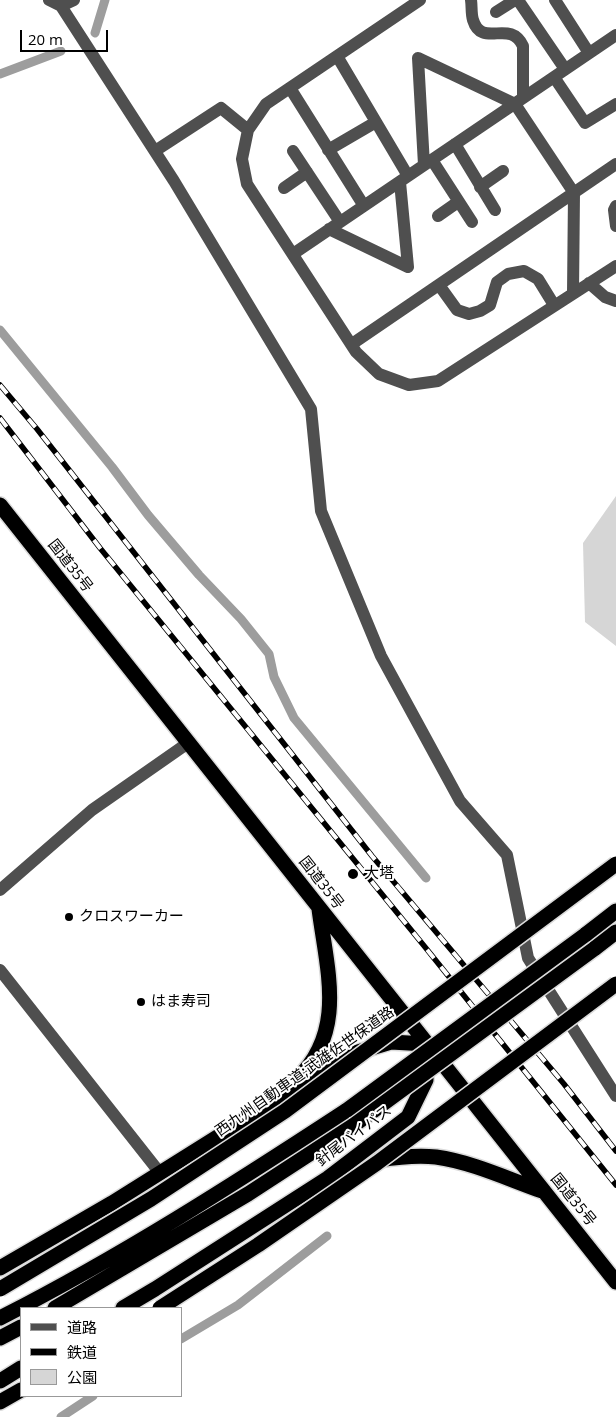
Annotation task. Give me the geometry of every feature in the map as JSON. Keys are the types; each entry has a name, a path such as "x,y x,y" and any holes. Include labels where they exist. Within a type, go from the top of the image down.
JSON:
{"highway":[{"name":"国道35号","path":"0,506 616,1282"},
{"name":"西九州自動車道;武雄佐世保道路","path":"0,1289 151,1199 285,1111 616,864"},
{"path":"274,1100 308,1068 324,1041 330,1012 328,979 318,908"},
{"path":"0,1318 122,1251 238,1181 347,1110 616,911"},
{"path":"57,1307 248,1194 354,1125 616,932"},
{"path":"162,1307 258,1246 377,1164 616,984"},
{"path":"0,1268 112,1203 348,1055 391,1042 426,1044"},
{"name":"針尾バイパス","path":"125,1307 164,1284 328,1178 408,1117 426,1080 426,1044"},
{"path":"328,1178 368,1162 403,1156 436,1157 471,1165 544,1192"},
{"path":"0,1338 20,1328"},
{"path":"0,1380 20,1369"},
{"path":"0,1402 20,1391"}],"street":[{"path":"49,0 61,6 155,151 311,409 321,511 381,656 460,801 507,856 528,958 616,1096"},
{"path":"61,6 74,0"},
{"path":"420,0 266,104 248,130 242,160 247,184 356,352 379,374 409,385 438,381 616,266"},
{"path":"471,0 473,19 477,29 486,34 512,33 520,38 523,46 519,101 574,193 573,293"},
{"path":"496,12 517,0 565,69"},
{"path":"556,0 589,53"},
{"path":"293,254 616,35"},
{"path":"293,151 307,172 335,226 408,267 404,179 376,122 337,56"},
{"path":"472,222 428,163 418,58 519,101"},
{"path":"554,77 585,123 616,104"},
{"path":"290,88 364,206"},
{"path":"155,151 221,108 248,130"},
{"path":"328,150 376,122"},
{"path":"455,144 495,210"},
{"path":"352,344 616,164"},
{"path":"480,187 504,171"},
{"path":"284,188 307,172"},
{"path":"438,216 458,202"},
{"path":"616,206 614,210 616,226"},
{"path":"439,285 457,310 469,314 480,311 490,304 497,282 508,274 524,271 538,279 554,305"},
{"path":"589,283 605,297 616,301"},
{"path":"0,890 92,810 188,743"},
{"path":"0,970 160,1173"}],"green space":[{"path":"616,496 616,646 585,622 583,543"}],"waterway":[{"path":"95,33 105,0"},
{"path":"0,74 61,51"},
{"path":"0,330 112,467 148,515 199,575 241,619 269,654 274,677 294,718 426,878"},
{"path":"182,1338 238,1305 327,1236"},
{"path":"61,1417 91,1397"}],"railway":[{"path":"0,385 37,429 372,856 564,1084 616,1151"},
{"path":"0,418 100,548 616,1185"}],"place":[{"name":"大塔","path":"353,874"},
{"name":"クロスワーカー","path":"69,917"},
{"name":"はま寿司","path":"141,1002"}]}
